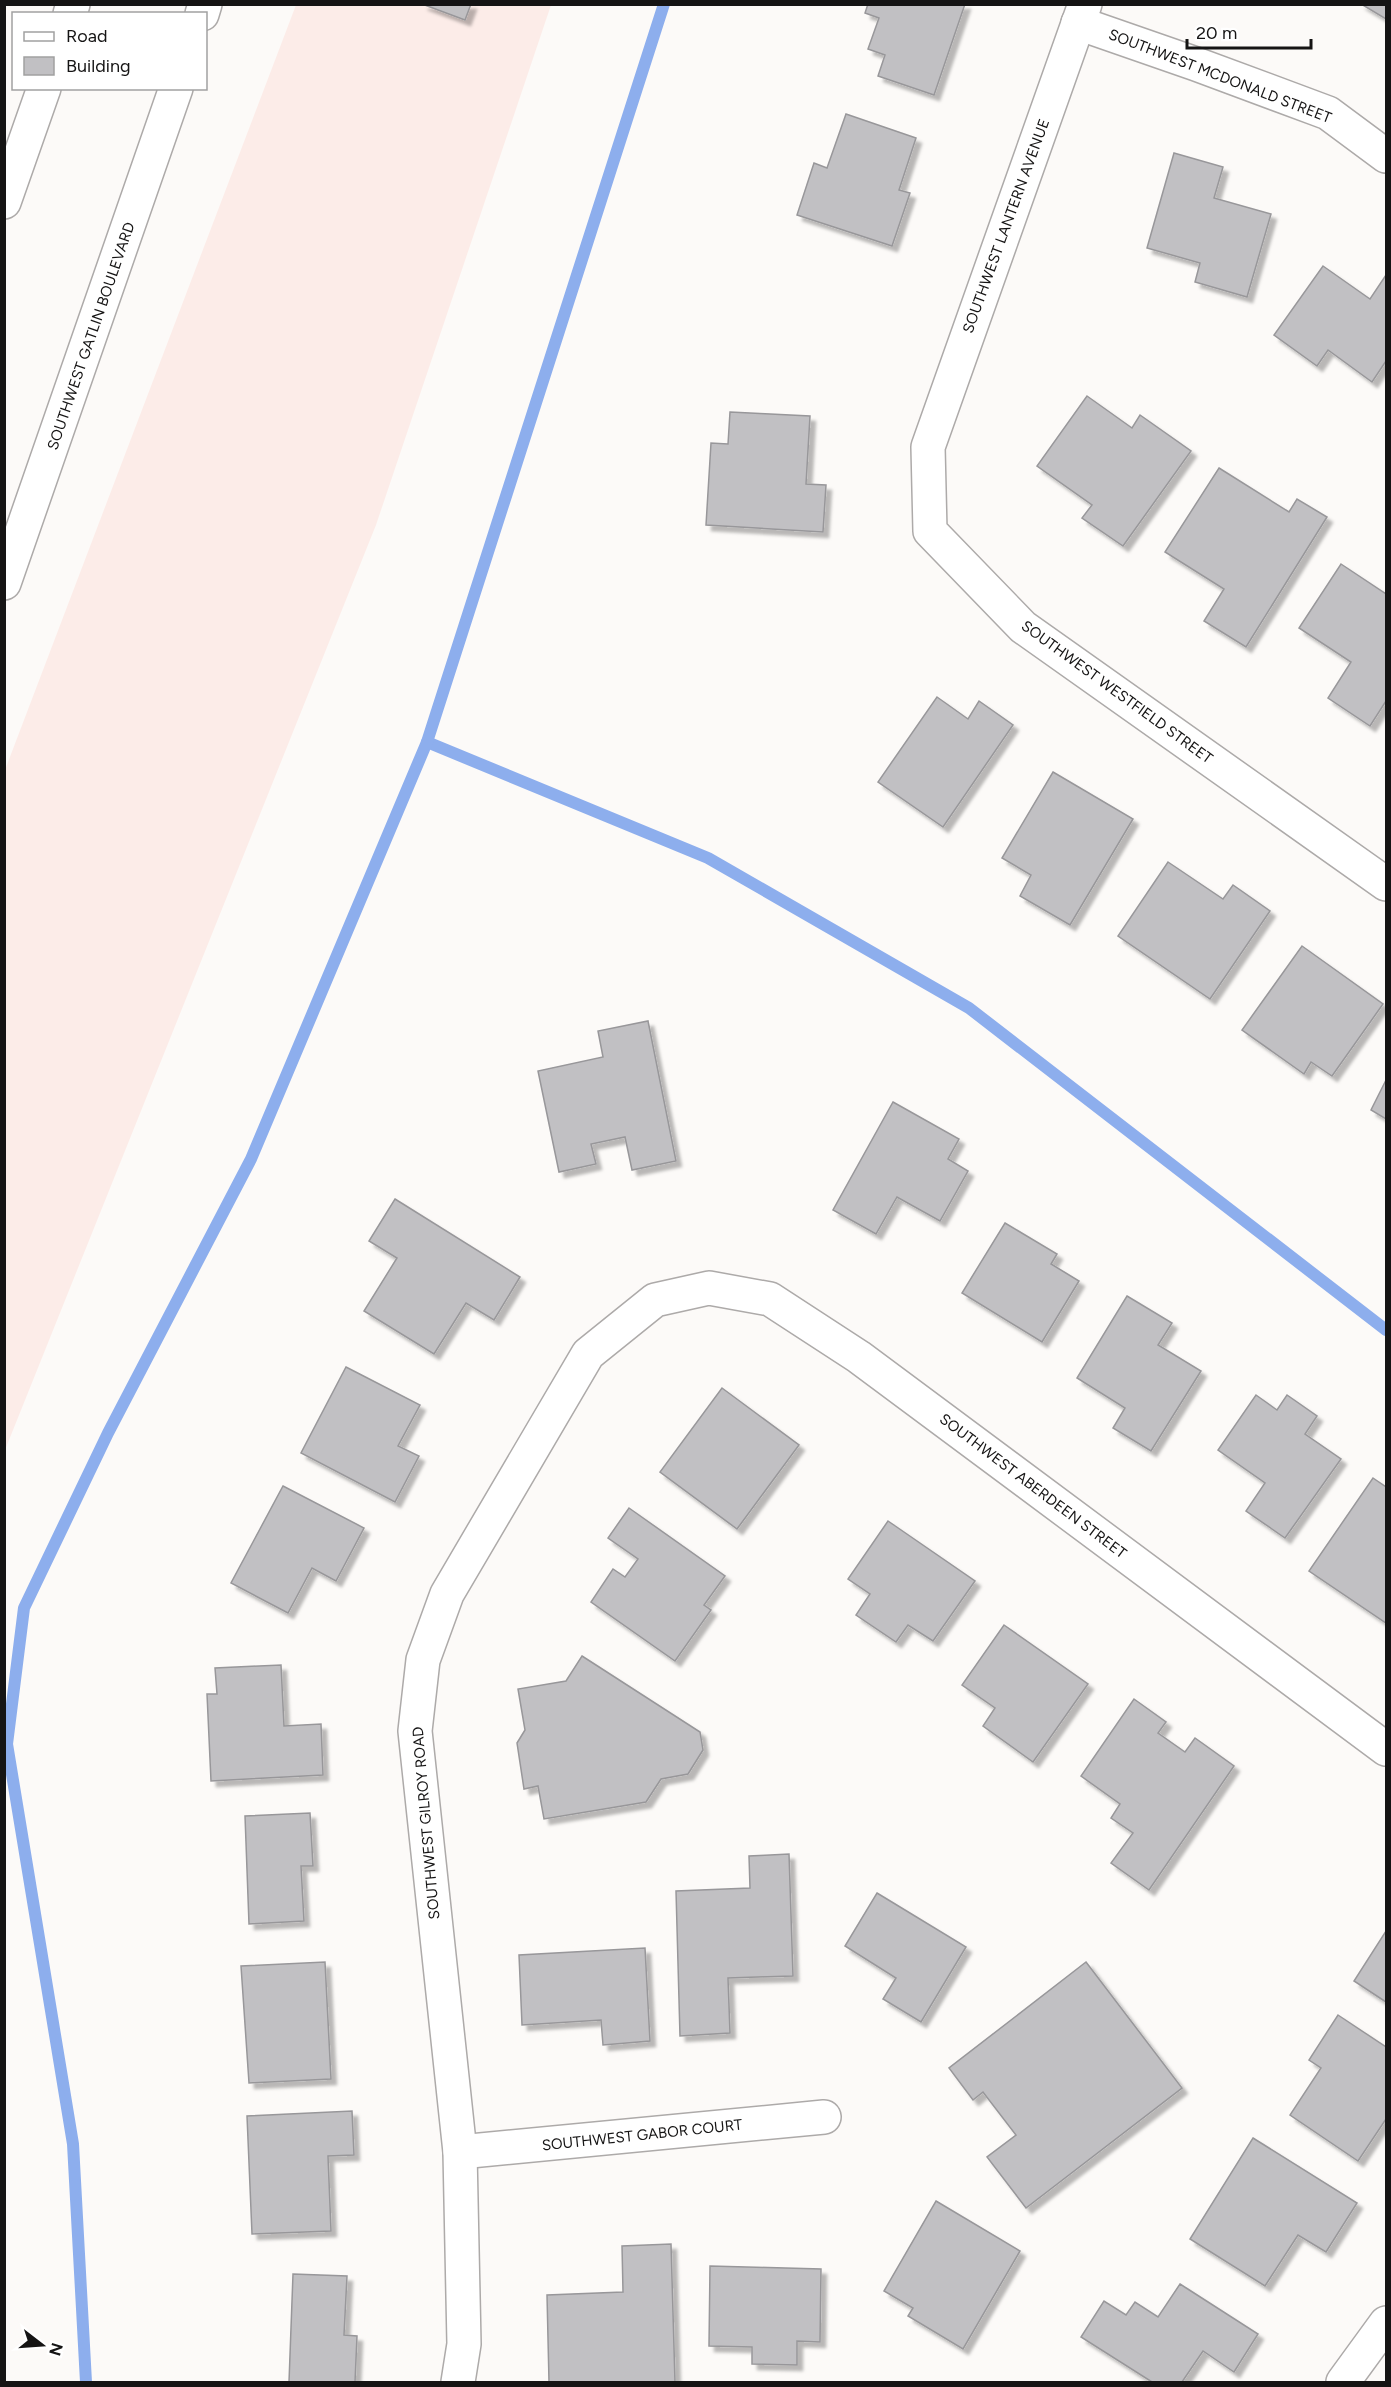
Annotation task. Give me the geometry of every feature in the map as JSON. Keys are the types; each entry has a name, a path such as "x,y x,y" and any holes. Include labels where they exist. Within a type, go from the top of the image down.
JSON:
{"street":[{"name":"SOUTHWEST MCDONALD STREET","path":"1082,14 1196,64 1328,113 1386,156"},
{"name":"SOUTHWEST LANTERN AVENUE","path":"928,447 1082,14"},
{"path":"4,202 43,90"},
{"name":"SOUTHWEST GATLIN BOULEVARD","path":"4,583 175,90"},
{"name":"SOUTHWEST WESTFIELD STREET","path":"928,447 930,531 1023,627 1386,884"},
{"name":"SOUTHWEST ABERDEEN STREET","path":"655,1300 709,1288 770,1299 859,1357 1386,1749"},
{"name":"SOUTHWEST GILROY ROAD","path":"459,2382 464,2344 460,2152 415,1731 423,1660 447,1594 588,1353 655,1300"},
{"name":"SOUTHWEST GABOR COURT","path":"460,2152 824,2117"},
{"path":"1343,2382 1386,2323"}],"shaded area":[{"path":"296,5 551,5 376,525 5,1450 5,770"}],"building":[{"path":"422,4 471,4 465,20"},
{"path":"868,4 965,4 934,95 878,76 885,55 868,49 879,18 865,13"},
{"path":"1361,4 1386,4 1386,19"},
{"path":"846,114 916,138 899,190 910,193 892,246 797,215 814,163 827,168"},
{"path":"1174,153 1223,167 1214,198 1271,214 1247,297 1195,282 1200,263 1147,248"},
{"path":"1323,266 1370,299 1386,275 1386,361 1372,382 1328,350 1317,366 1274,335"},
{"path":"1087,396 1132,428 1140,415 1191,451 1123,546 1082,518 1092,505 1037,466"},
{"path":"730,412 810,416 806,484 826,485 823,532 706,525 711,443 728,444"},
{"path":"1219,468 1289,512 1297,499 1327,517 1246,647 1204,621 1224,589 1165,552"},
{"path":"1341,564 1386,594 1386,701 1370,726 1328,698 1351,662 1299,628"},
{"path":"937,697 968,719 979,701 1013,725 943,827 878,782"},
{"path":"1053,772 1133,819 1070,925 1020,896 1031,875 1002,858"},
{"path":"1168,862 1223,899 1233,885 1270,911 1210,999 1118,936"},
{"path":"1302,946 1383,1004 1332,1076 1311,1062 1304,1074 1242,1030"},
{"path":"648,1021 676,1161 632,1170 625,1137 591,1144 596,1164 559,1172 538,1071 603,1057 598,1031"},
{"path":"1386,1080 1386,1119 1371,1110"},
{"path":"893,1102 959,1139 948,1159 968,1171 940,1221 897,1197 876,1234 833,1210"},
{"path":"395,1199 520,1277 494,1320 466,1303 434,1354 364,1311 397,1258 369,1241"},
{"path":"1005,1223 1057,1254 1051,1264 1079,1281 1042,1342 962,1293"},
{"path":"1127,1296 1172,1323 1158,1345 1201,1371 1151,1451 1113,1428 1125,1408 1077,1378"},
{"path":"346,1367 420,1405 398,1446 419,1456 395,1502 301,1453"},
{"path":"722,1388 799,1445 737,1529 660,1472"},
{"path":"1256,1395 1277,1410 1287,1395 1317,1416 1305,1434 1341,1459 1285,1538 1246,1511 1265,1483 1218,1450"},
{"path":"1373,1478 1386,1487 1386,1623 1309,1571"},
{"path":"283,1486 364,1528 336,1581 312,1568 288,1613 231,1583"},
{"path":"629,1508 725,1576 704,1605 711,1610 675,1661 591,1602 613,1569 625,1577 638,1559 608,1538"},
{"path":"888,1521 975,1581 933,1641 908,1625 896,1642 856,1615 870,1594 848,1579"},
{"path":"1004,1625 1088,1684 1033,1762 983,1726 995,1708 962,1685"},
{"path":"582,1656 700,1732 703,1750 688,1774 661,1779 646,1802 544,1819 538,1786 524,1789 517,1743 525,1730 518,1689 566,1681"},
{"path":"281,1665 284,1726 321,1724 323,1775 211,1781 207,1694 217,1694 215,1668"},
{"path":"1134,1699 1166,1722 1158,1733 1185,1752 1195,1738 1234,1766 1149,1890 1111,1863 1133,1833 1111,1818 1120,1804 1081,1776"},
{"path":"310,1813 313,1866 301,1866 304,1921 249,1924 245,1816"},
{"path":"789,1854 793,1976 728,1978 730,2033 680,2036 676,1891 750,1888 749,1856"},
{"path":"877,1893 966,1947 921,2022 883,1999 896,1978 845,1946"},
{"path":"1386,1931 1386,2002 1354,1981"},
{"path":"645,1948 650,2041 603,2045 601,2020 522,2025 519,1955"},
{"path":"325,1962 331,2079 249,2083 241,1966"},
{"path":"1086,1962 1182,2088 1026,2208 987,2157 1016,2135 983,2092 973,2100 949,2068"},
{"path":"1338,2015 1386,2047 1386,2119 1358,2161 1290,2115 1321,2068 1309,2060"},
{"path":"352,2111 354,2155 328,2156 331,2231 252,2234 247,2116"},
{"path":"1253,2138 1357,2203 1326,2252 1298,2235 1265,2286 1190,2239"},
{"path":"936,2201 1020,2251 963,2349 908,2316 913,2308 884,2291"},
{"path":"671,2244 675,2382 549,2382 547,2295 623,2292 622,2246"},
{"path":"710,2266 821,2269 820,2342 797,2341 797,2365 752,2364 752,2347 709,2346"},
{"path":"293,2274 347,2276 344,2335 357,2336 355,2382 289,2382"},
{"path":"1180,2284 1258,2334 1234,2372 1203,2351 1182,2382 1152,2382 1081,2337 1104,2301 1126,2315 1135,2302 1158,2317"}],"waterway":[{"path":"86,2382 73,2144 7,1744 24,1608 108,1433 251,1159 427,742 664,4"},
{"path":"427,742 708,858 969,1008 1386,1330"}]}
